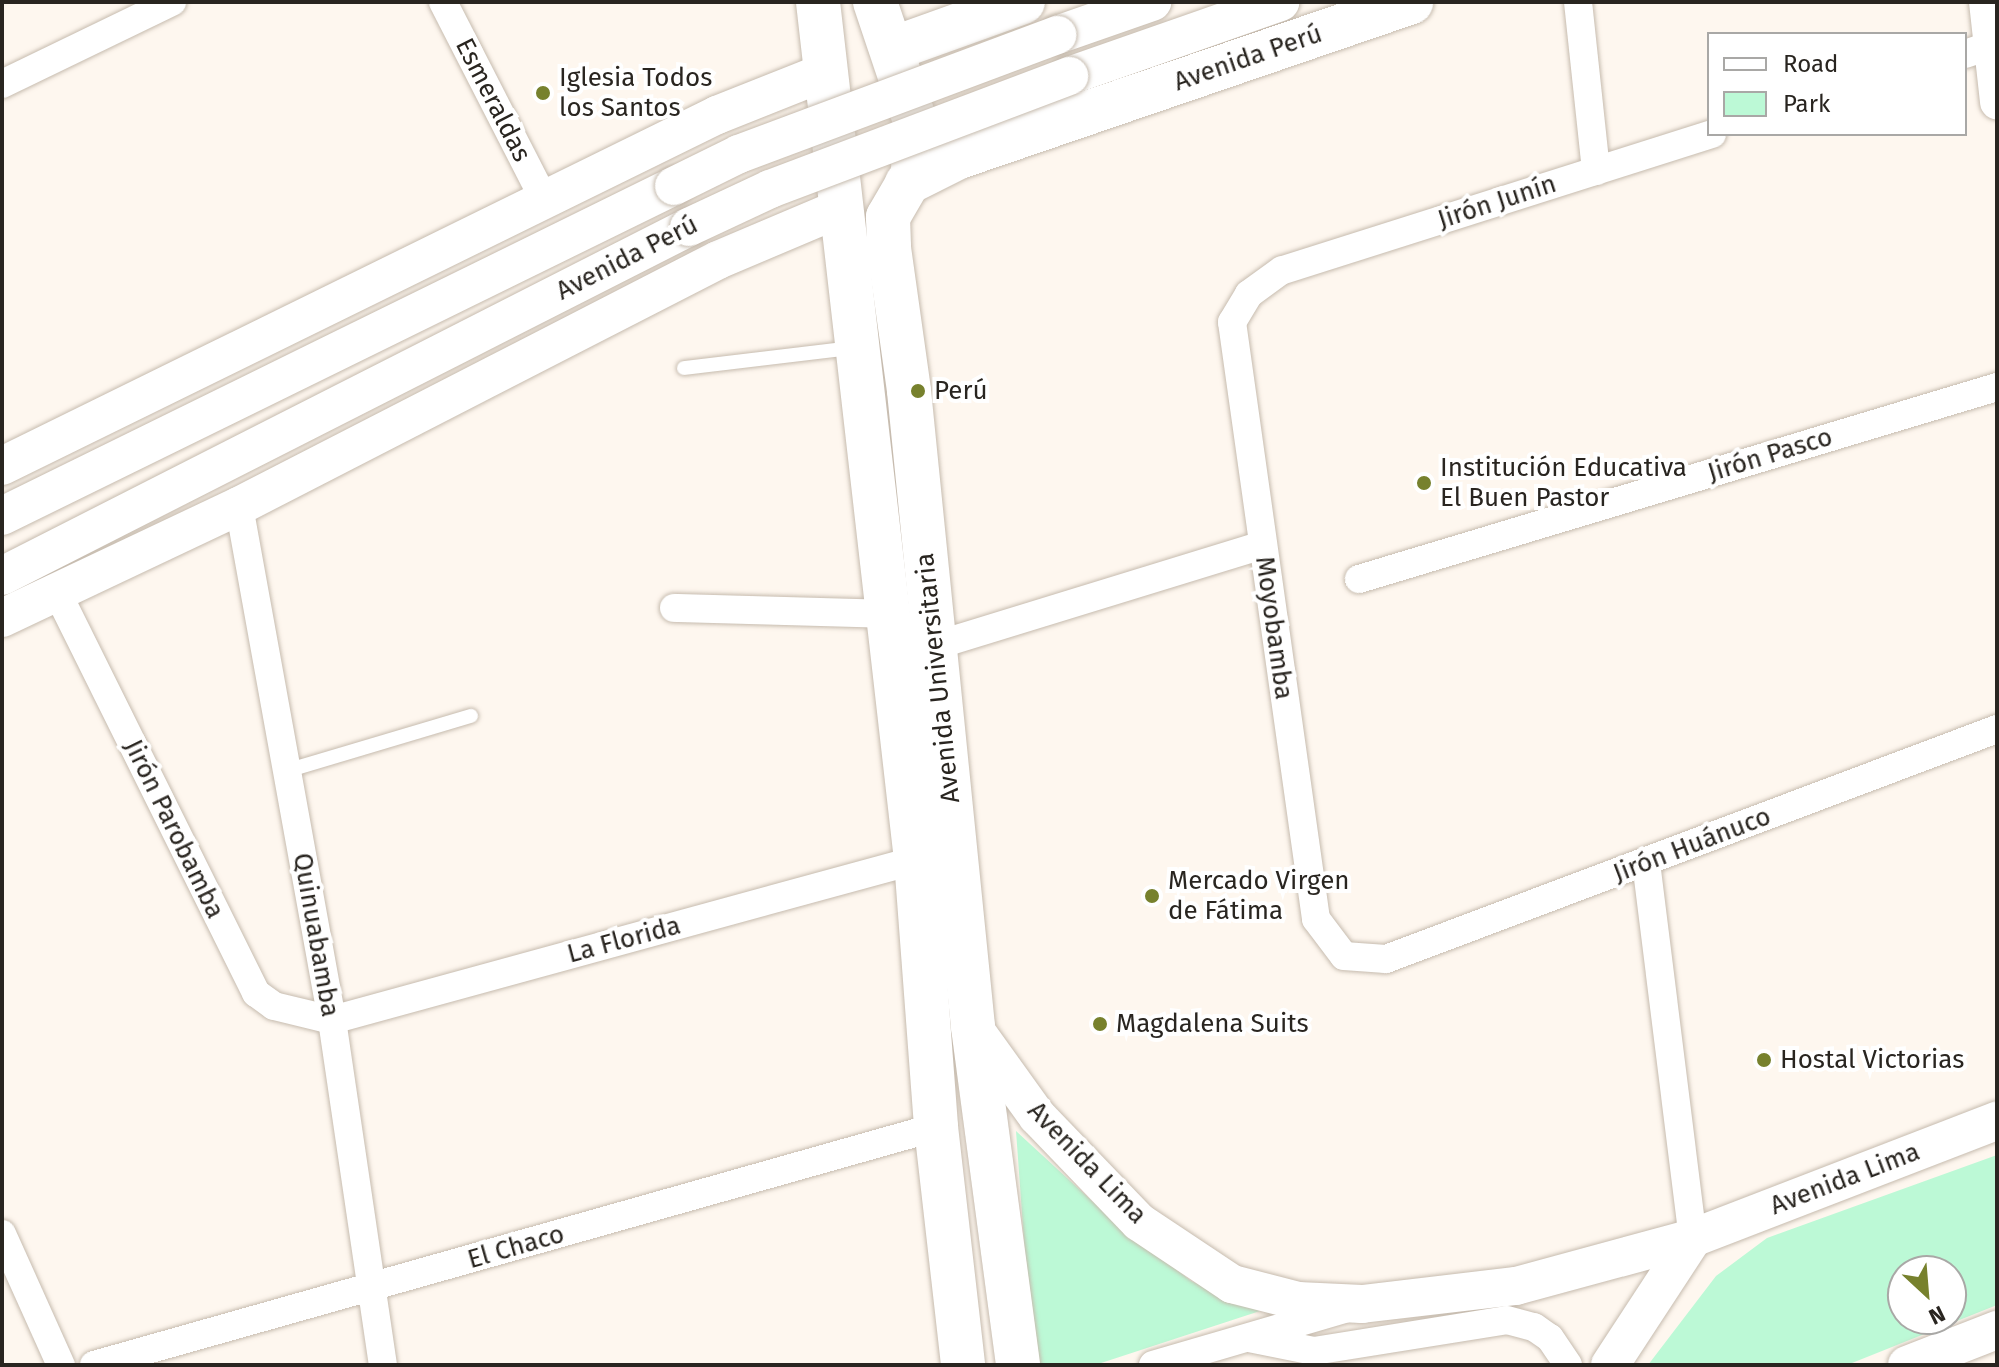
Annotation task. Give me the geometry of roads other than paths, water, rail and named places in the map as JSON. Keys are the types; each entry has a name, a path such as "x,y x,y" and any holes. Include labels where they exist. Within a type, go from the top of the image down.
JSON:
{"main road":[{"name":"Avenida Universitaria","path":"818,2 916,860 936,1127 963,1365"},
{"name":"Avenida Universitaria","path":"875,2 914,118 915,159 907,183 888,217 889,248 973,1027 1018,1365"},
{"path":"892,49 1023,2"},
{"name":"Avenida Perú","path":"2,516 739,154 1152,2"},
{"name":"Avenida Perú","path":"2,576 689,227 770,189 1069,76 1280,2"},
{"name":"Avenida Perú","path":"907,183 959,157 1411,2"},
{"path":"2,466 717,115 825,72"},
{"name":"Avenida Perú","path":"2,618 239,506 718,260 841,208"},
{"name":"Avenida Lima","path":"973,1027 1037,1116 1139,1222 1232,1284 1298,1301 1362,1304 1516,1286 1693,1238 1997,1121"},
{"path":"1610,1365 1693,1238"},
{"path":"1907,1365 1997,1330"}],"street":[{"path":"2,84 172,2"},
{"name":"Esmeraldas","path":"443,2 544,199"},
{"path":"1578,2 1596,171"},
{"path":"1986,2 1984,48 1997,102"},
{"name":"Jirón Junín","path":"1282,270 1707,136"},
{"name":"Moyobamba","path":"1282,270 1249,294 1232,322 1316,919 1344,956 1386,959"},
{"name":"Jirón Pasco","path":"1359,579 1997,387"},
{"name":"Quinuabamba","path":"239,506 332,1020 383,1365"},
{"path":"934,646 1262,545"},
{"name":"Jirón Parobamba","path":"57,592 256,993 274,1006 332,1020"},
{"path":"674,608 887,614"},
{"name":"Jirón Huánuco","path":"1386,959 1997,729"},
{"name":"La Florida","path":"332,1020 916,860"},
{"path":"1646,862 1693,1238"},
{"name":"El Chaco","path":"94,1365 936,1127"},
{"path":"4,1242 61,1365"},
{"name":"Avenida Lima","path":"1153,1365 1362,1304"},
{"name":"Avenida Lima","path":"1249,1338 1314,1351 1507,1320 1534,1327 1550,1338 1568,1365"}],"lane":[{"path":"684,368 856,348"},
{"path":"286,771 471,716"}],"place":[{"name":"Iglesia Todos los Santos","path":"543,93"},
{"name":"Perú","path":"918,391"},
{"name":"Institución Educativa El Buen Pastor","path":"1424,483"},
{"name":"Mercado Virgen de Fátima","path":"1152,896"},
{"name":"Magdalena Suits","path":"1100,1024"},
{"name":"Hostal Victorias","path":"1764,1060"}]}
